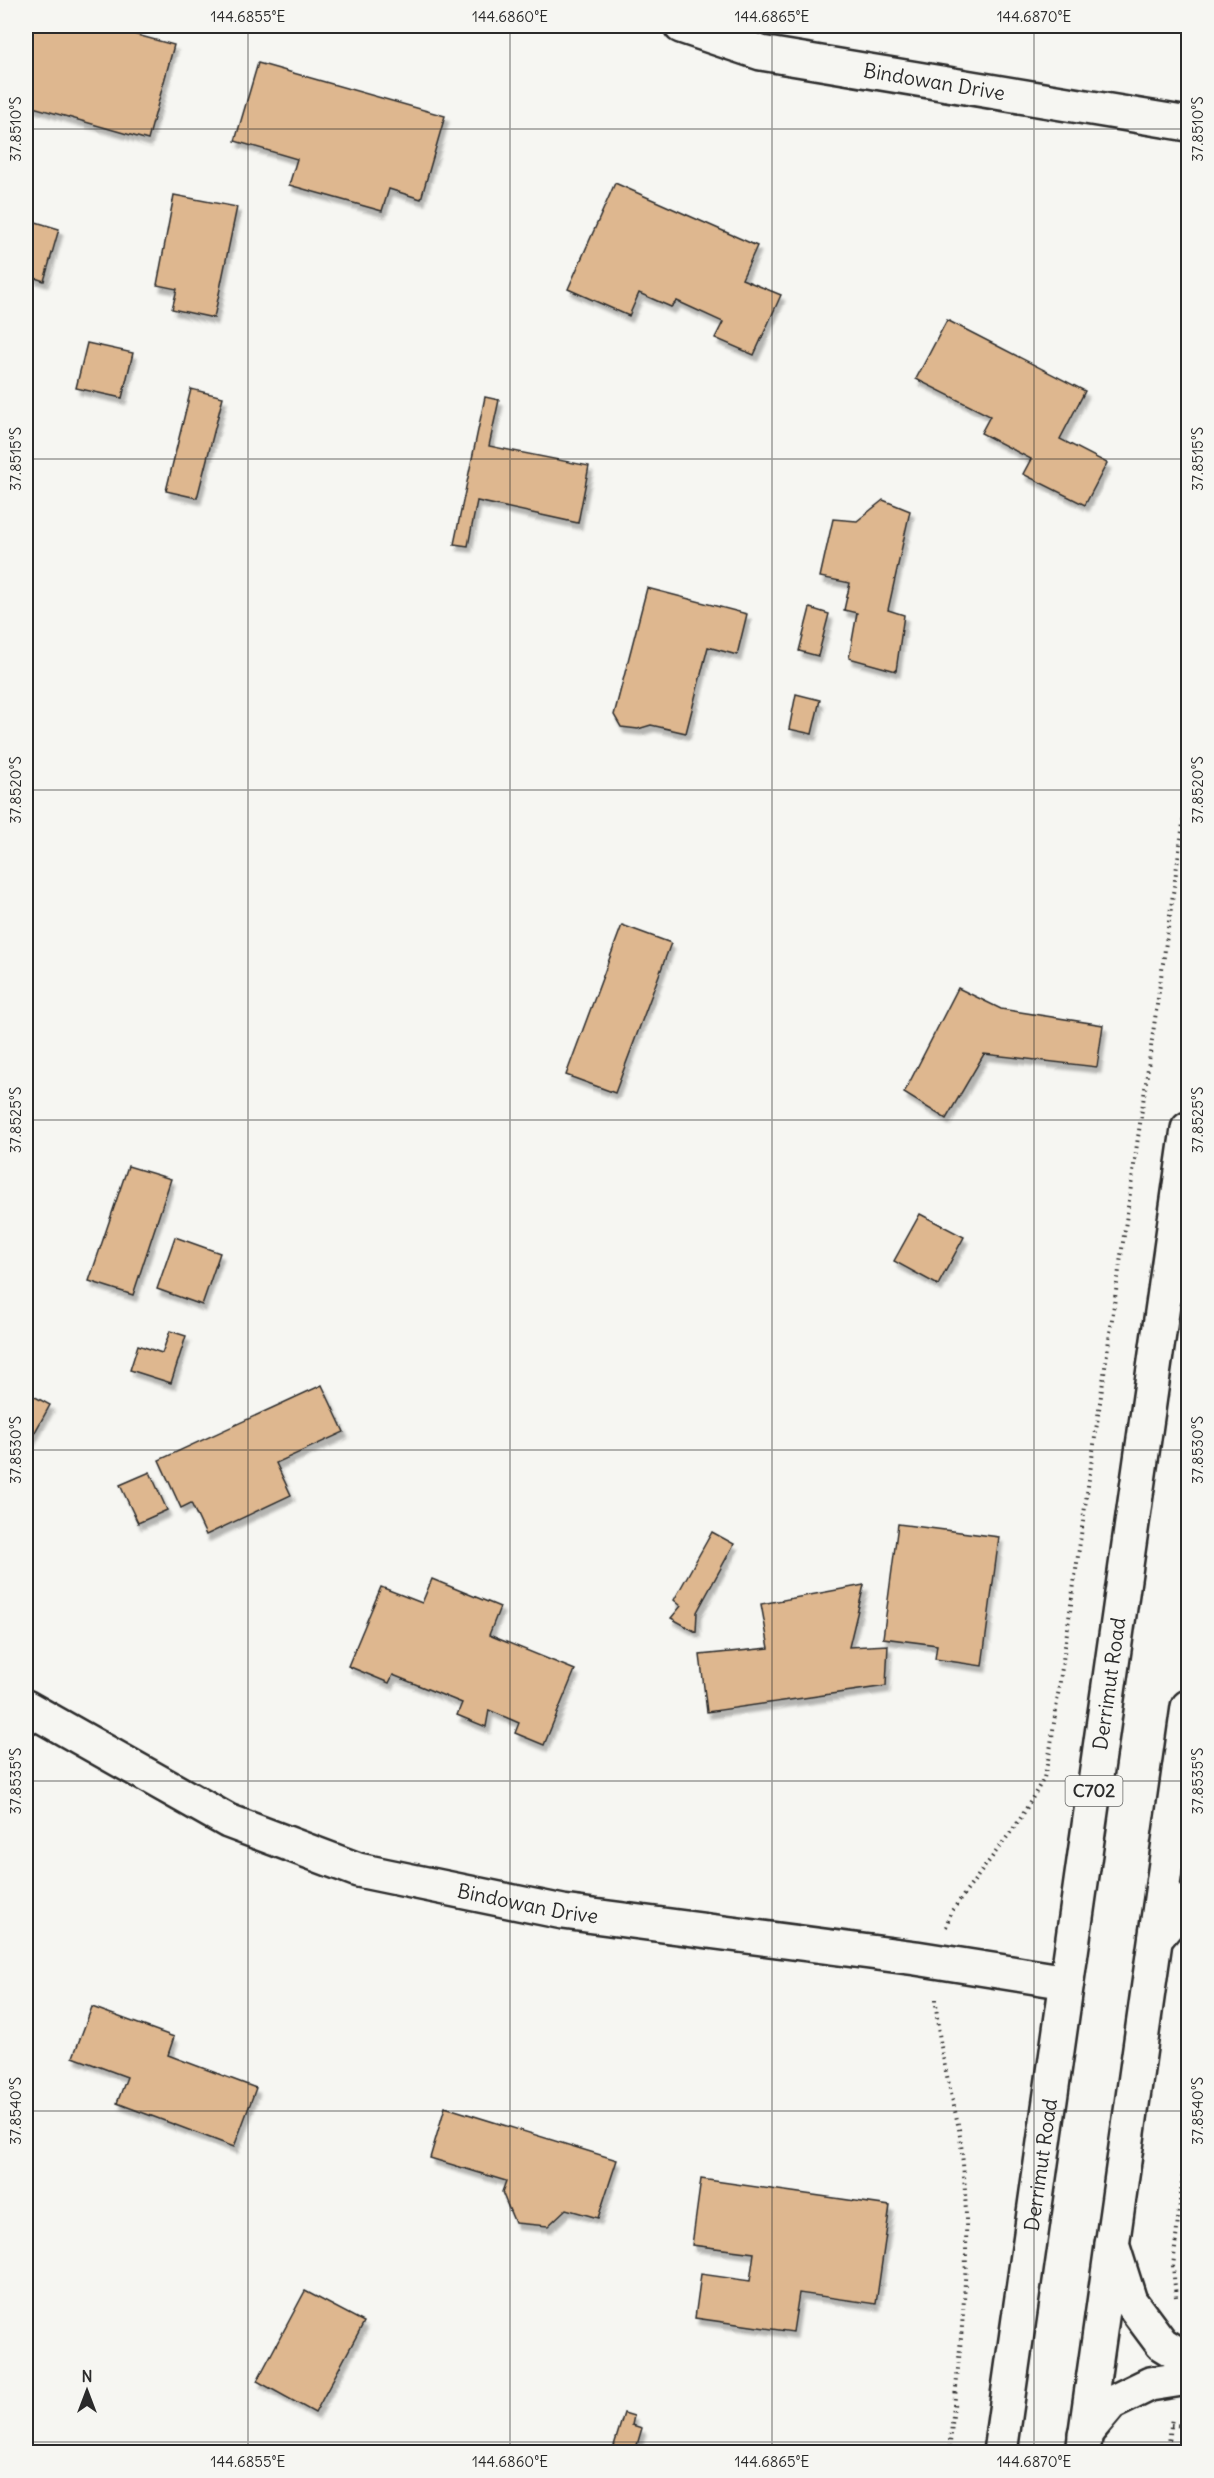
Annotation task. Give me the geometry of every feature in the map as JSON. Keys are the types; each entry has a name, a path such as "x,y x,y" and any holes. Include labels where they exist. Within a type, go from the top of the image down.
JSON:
{"main road":[{"name":"Bindowan Drive","path":"681,26 761,53 1188,124"},
{"name":"Derrimut Road","path":"1000,2452 1188,1129"},
{"name":"Bindowan Drive","path":"26,1707 228,1821 358,1870 563,1912 937,1961 1067,1982"},
{"path":"1084,2443 1188,1707"},
{"path":"1156,1938 1188,1900"},
{"path":"1084,2443 1112,2403 1150,2384 1185,2373 1130,2301 1113,2244"}],"path":[{"path":"949,2452 960,2339 965,2253 965,2193 959,2131 943,2060 936,2002 937,1961 951,1912 1019,1821 1044,1778 1050,1750 1188,789"},
{"path":"1176,2299 1173,2267 1188,2125"},
{"path":"1168,2452 1171,2425 1185,2373"},
{"path":"1171,2425 1188,2426"}],"building":[{"path":"26,26 104,26 174,45 148,140 26,105"},
{"path":"258,63 445,116 421,199 389,189 382,211 289,185 297,159 235,141"},
{"path":"615,183 757,246 742,279 781,295 754,355 715,338 723,322 677,301 671,307 639,293 629,316 568,289"},
{"path":"174,195 237,207 214,318 172,309 177,289 157,285"},
{"path":"26,219 59,229 44,281 26,275"},
{"path":"947,320 1085,391 1060,439 1107,463 1085,505 1023,474 1031,459 981,433 990,416 916,379"},
{"path":"87,343 133,353 122,398 76,388"},
{"path":"191,389 223,397 197,498 166,491"},
{"path":"485,397 499,400 489,446 589,466 578,523 477,501 468,546 454,544"},
{"path":"883,500 910,511 888,610 904,615 896,671 849,658 857,613 844,610 850,583 820,577 833,519 857,521"},
{"path":"647,588 747,614 737,655 708,647 686,733 651,725 638,729 621,727 614,715"},
{"path":"810,608 829,614 818,656 799,651"},
{"path":"796,694 820,700 812,734 789,729"},
{"path":"622,925 671,943 615,1093 566,1075"},
{"path":"958,988 1001,1009 1103,1025 1097,1067 984,1054 946,1119 904,1093"},
{"path":"128,1166 171,1179 133,1295 89,1281"},
{"path":"920,1214 964,1237 938,1285 894,1261"},
{"path":"175,1237 220,1253 202,1305 157,1289"},
{"path":"170,1331 186,1336 171,1383 130,1370 138,1345 162,1353"},
{"path":"322,1385 344,1432 276,1463 291,1495 206,1535 191,1503 181,1508 159,1460"},
{"path":"26,1392 50,1405 26,1448"},
{"path":"150,1472 167,1510 138,1523 120,1485"},
{"path":"898,1524 999,1537 982,1666 935,1659 937,1645 883,1638"},
{"path":"712,1532 734,1544 697,1612 696,1632 671,1618 681,1606 674,1600"},
{"path":"432,1579 500,1607 489,1635 575,1670 544,1745 515,1733 519,1723 489,1710 486,1727 457,1715 462,1703 393,1675 389,1683 348,1666 381,1587 422,1603"},
{"path":"864,1585 849,1647 888,1645 886,1686 707,1712 700,1655 769,1648 761,1604"},
{"path":"92,2007 174,2037 168,2055 256,2088 234,2147 117,2103 127,2077 73,2057"},
{"path":"445,2107 617,2160 598,2218 566,2209 548,2226 515,2223 502,2192 506,2181 430,2158"},
{"path":"701,2179 890,2206 876,2304 799,2293 793,2332 695,2318 701,2274 750,2281 754,2253 692,2245"},
{"path":"305,2291 364,2322 315,2413 257,2381"},
{"path":"624,2413 634,2416 632,2425 642,2428 635,2452 612,2452"}]}
